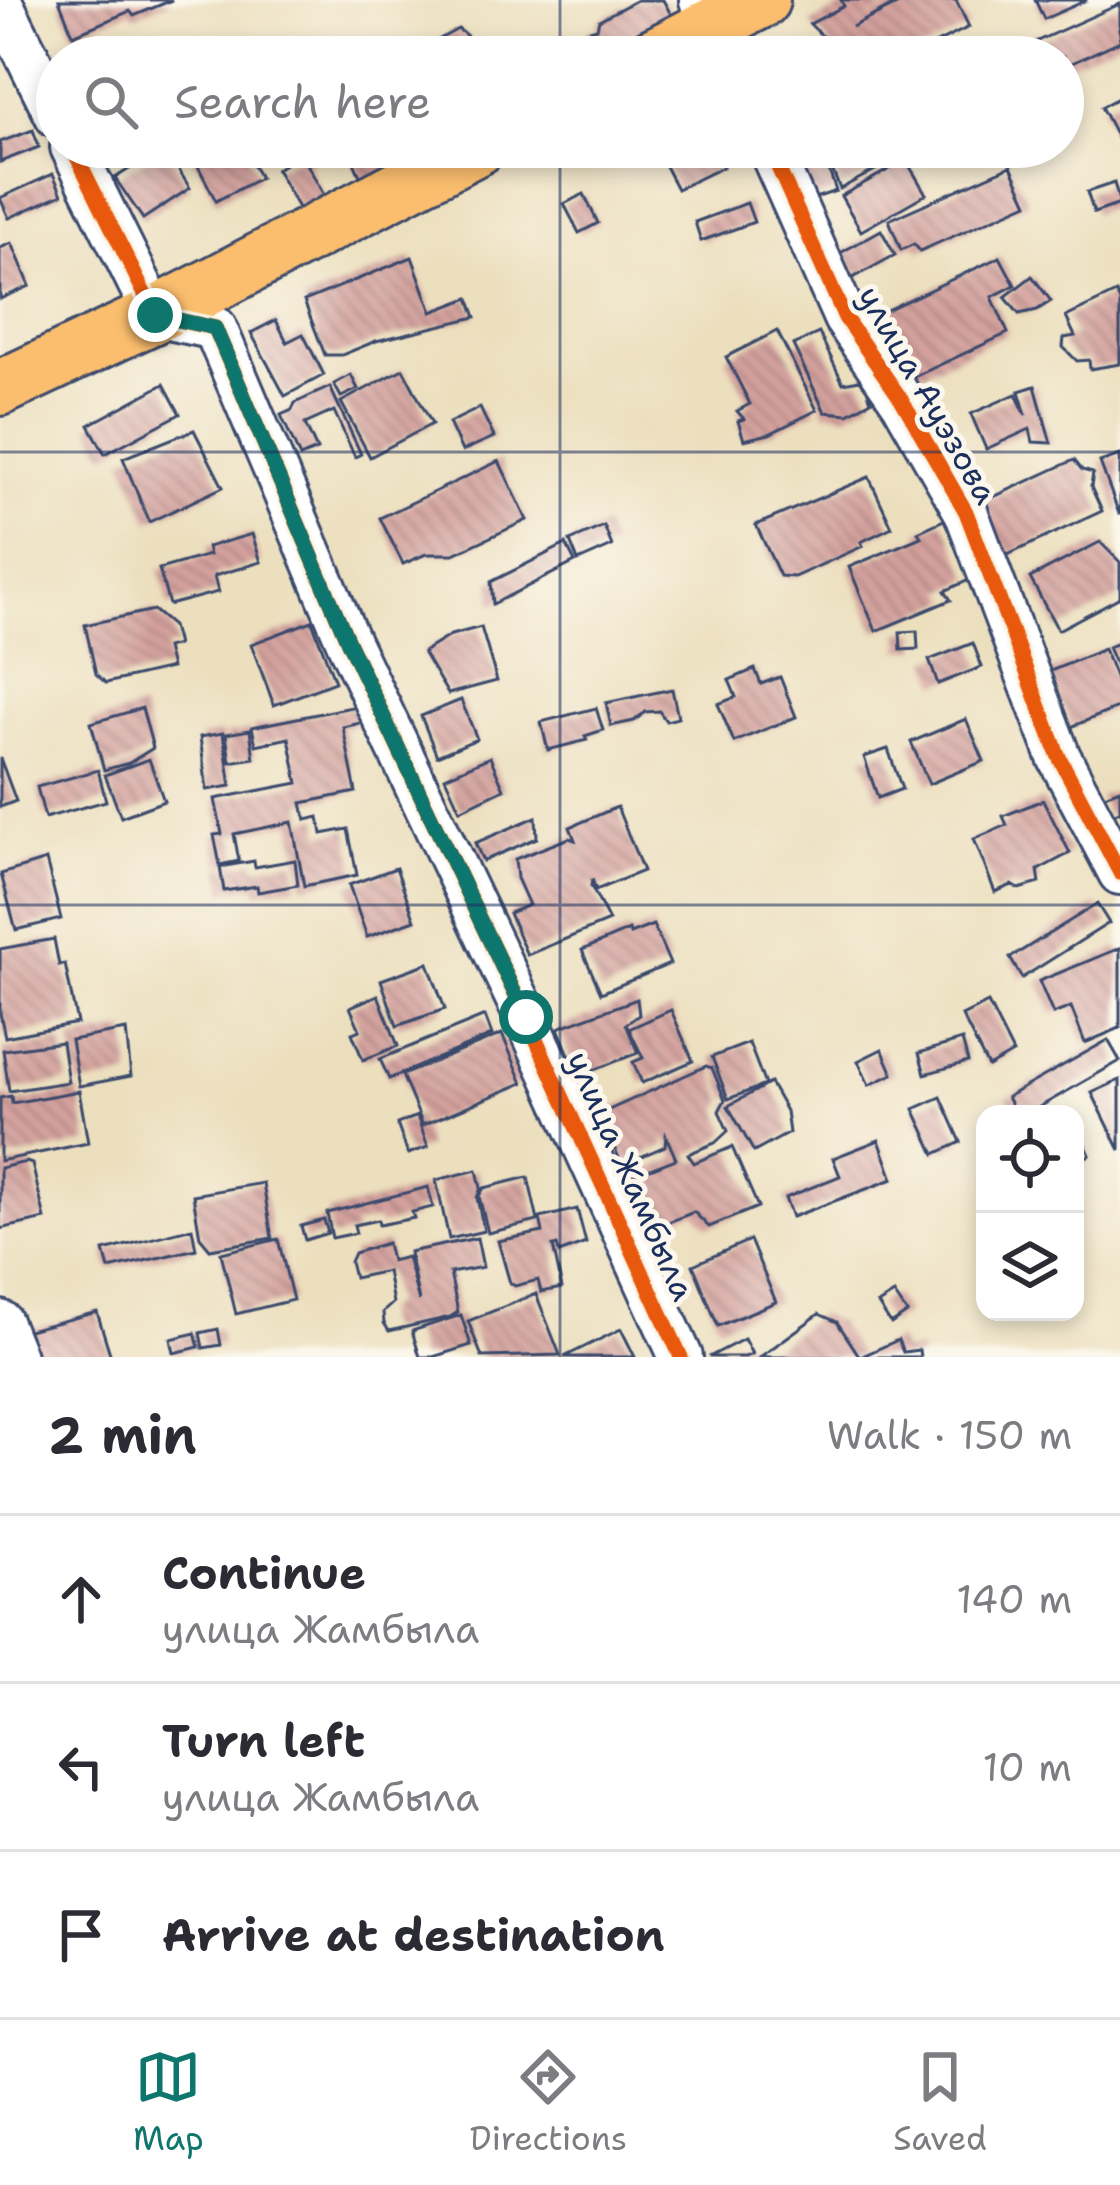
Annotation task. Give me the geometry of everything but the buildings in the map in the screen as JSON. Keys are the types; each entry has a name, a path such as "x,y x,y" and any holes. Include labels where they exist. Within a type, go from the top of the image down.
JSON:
{"main road":[{"path":"715,27 762,0"},
{"path":"0,388 155,315 438,168"}],"street":[{"path":"0,1 36,74"},
{"path":"82,168 155,315"},
{"name":"улица Ауэзова","path":"778,168 845,318 903,402 966,512 1059,757 1120,873"},
{"name":"улица Жамбыла","path":"155,315 215,328 349,644 681,1357"},
{"path":"0,1322 14,1357"}],"cycle path":[{"path":"82,168 155,315 215,328 349,644 681,1357"},
{"path":"778,168 845,318 903,402 966,512 1059,757 1120,873"}],"route":[{"path":"155,315 215,328 349,644 526,1017"}]}
